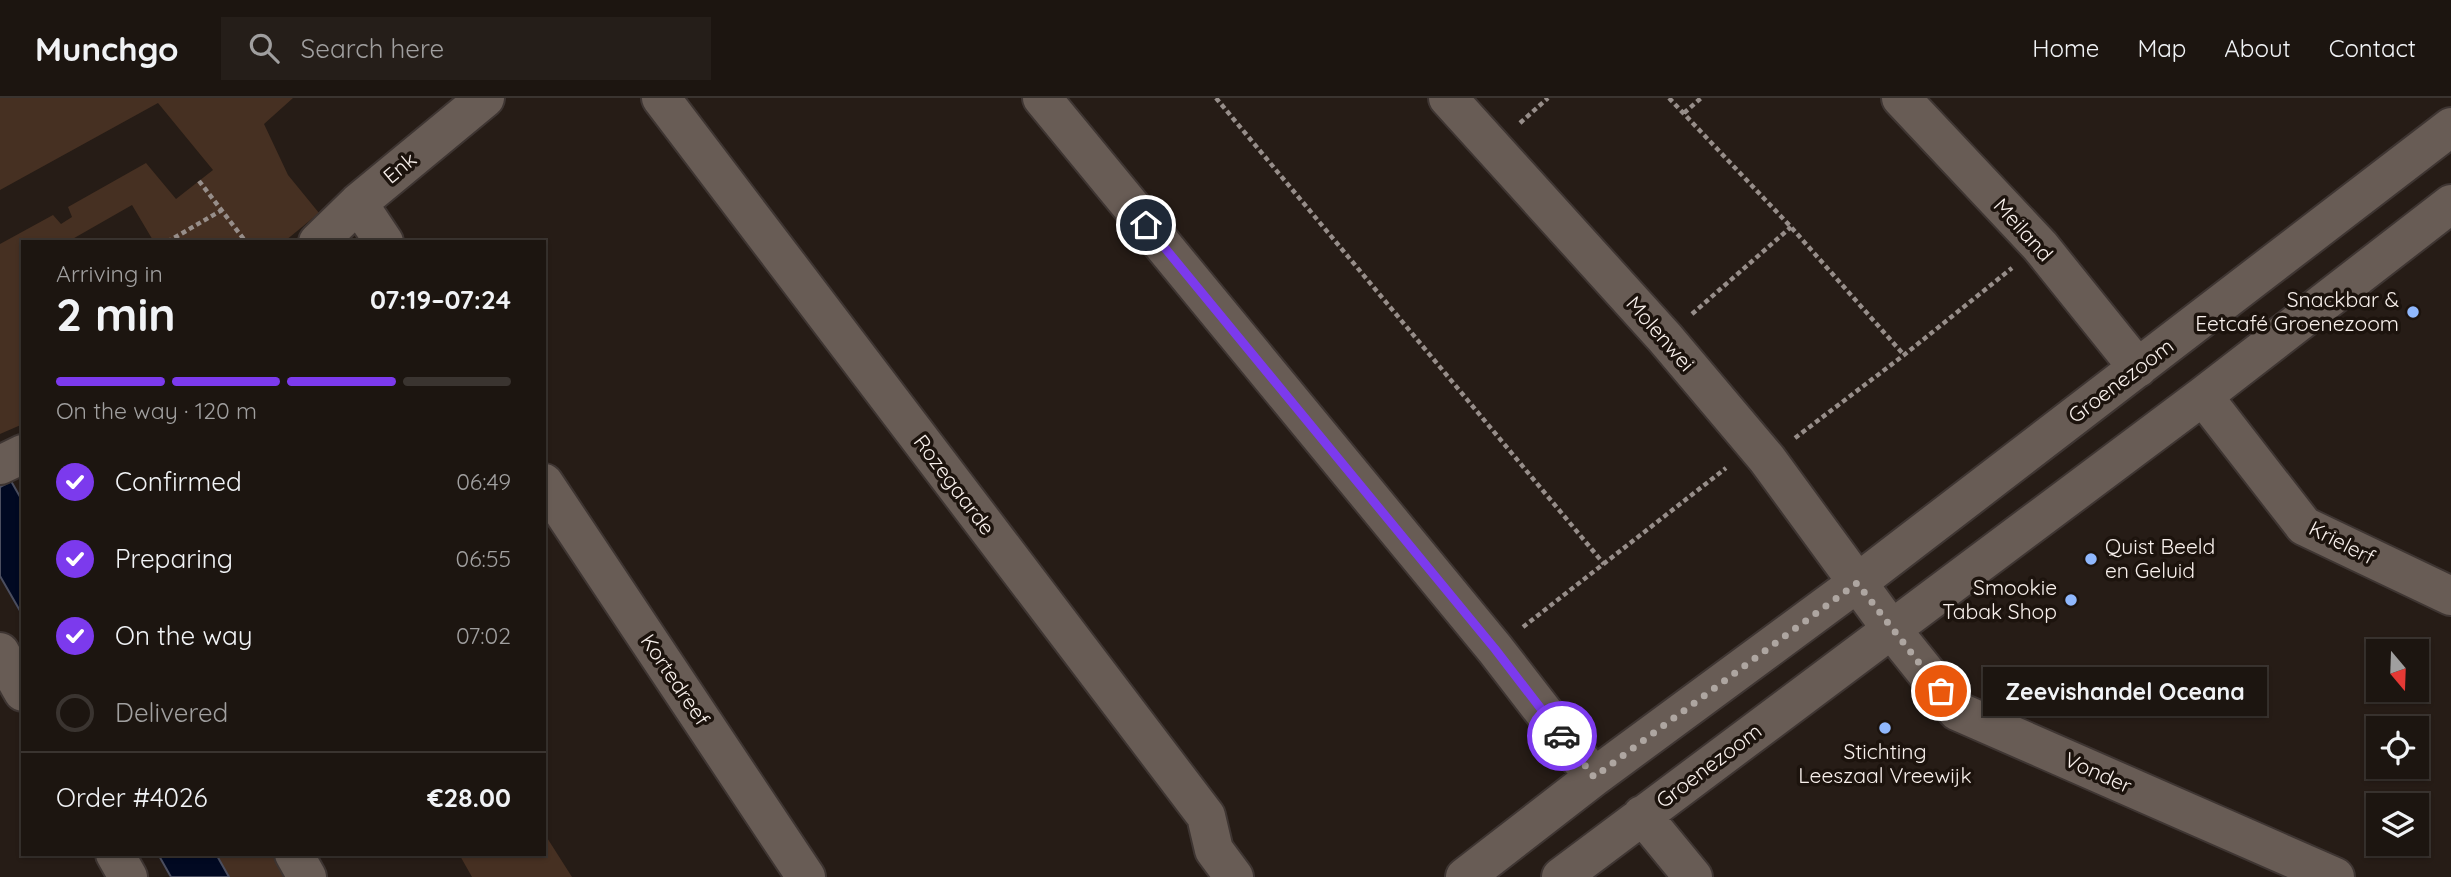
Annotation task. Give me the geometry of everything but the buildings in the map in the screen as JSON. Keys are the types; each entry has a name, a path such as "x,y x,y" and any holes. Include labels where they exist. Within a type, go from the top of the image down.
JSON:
{"street":[{"name":"Enk","path":"320,240 358,203 485,98"},
{"name":"Rozegaarde","path":"661,98 1206,816 1214,850 1234,877"},
{"path":"1042,98 1495,649 1594,777"},
{"name":"Molenwei","path":"1448,98 1665,338 1761,453 1857,583"},
{"name":"Meiland","path":"1902,98 2039,246 2138,368"},
{"name":"Groenezoom","path":"1465,877 1594,777 1857,583 2451,127"},
{"path":"358,203 383,240"},
{"name":"Groenezoom","path":"1561,877 2203,396 2451,204"},
{"name":"Krielerf","path":"2203,396 2304,526 2451,596"},
{"path":"0,465 21,455"},
{"name":"Kortedreef","path":"546,486 806,877"},
{"path":"1857,583 1892,630"},
{"name":"Vonder","path":"1892,630 1957,711 2335,877"},
{"path":"0,652 21,689"},
{"path":"1642,815 1693,877"},
{"path":"116,856 128,877"},
{"path":"295,856 307,877"}],"path":[{"path":"1216,98 1604,564"},
{"path":"1669,98 1791,227 1904,355"},
{"path":"1684,113 1701,98"},
{"path":"199,181 244,240"},
{"path":"170,240 222,210"},
{"path":"1665,338 1791,227"},
{"path":"1495,649 1604,564 1904,355 2039,246"}],"shaded area":[{"path":"0,98 293,98 264,124 288,175 319,213 286,240 153,240 132,205 71,240 21,240 21,425 0,434 0,244 53,215 61,224 72,217 68,207 146,163 176,199 213,170 158,103 0,190"},
{"path":"546,836 572,877 472,877 460,856 546,856"},
{"path":"217,856 275,856 288,877 229,877"}],"water":[{"path":"11,481 21,498 21,613 0,576 0,487"},
{"path":"159,856 217,856 229,877 171,877"}],"way so far":[{"path":"1562,736 1594,777 1857,583 1941,691"}],"place":[{"name":"Snackbar & Eetcafé Groenezoom","path":"2413,312"},
{"name":"Quist Beeld en Geluid","path":"2091,559"},
{"name":"Smookie Tabak Shop","path":"2071,600"},
{"name":"Zeevishandel Oceana","path":"1941,691"},
{"name":"Stichting Leeszaal Vreewijk","path":"1885,728"}],"route":[{"path":"1146,225 1495,649 1562,736"}]}
